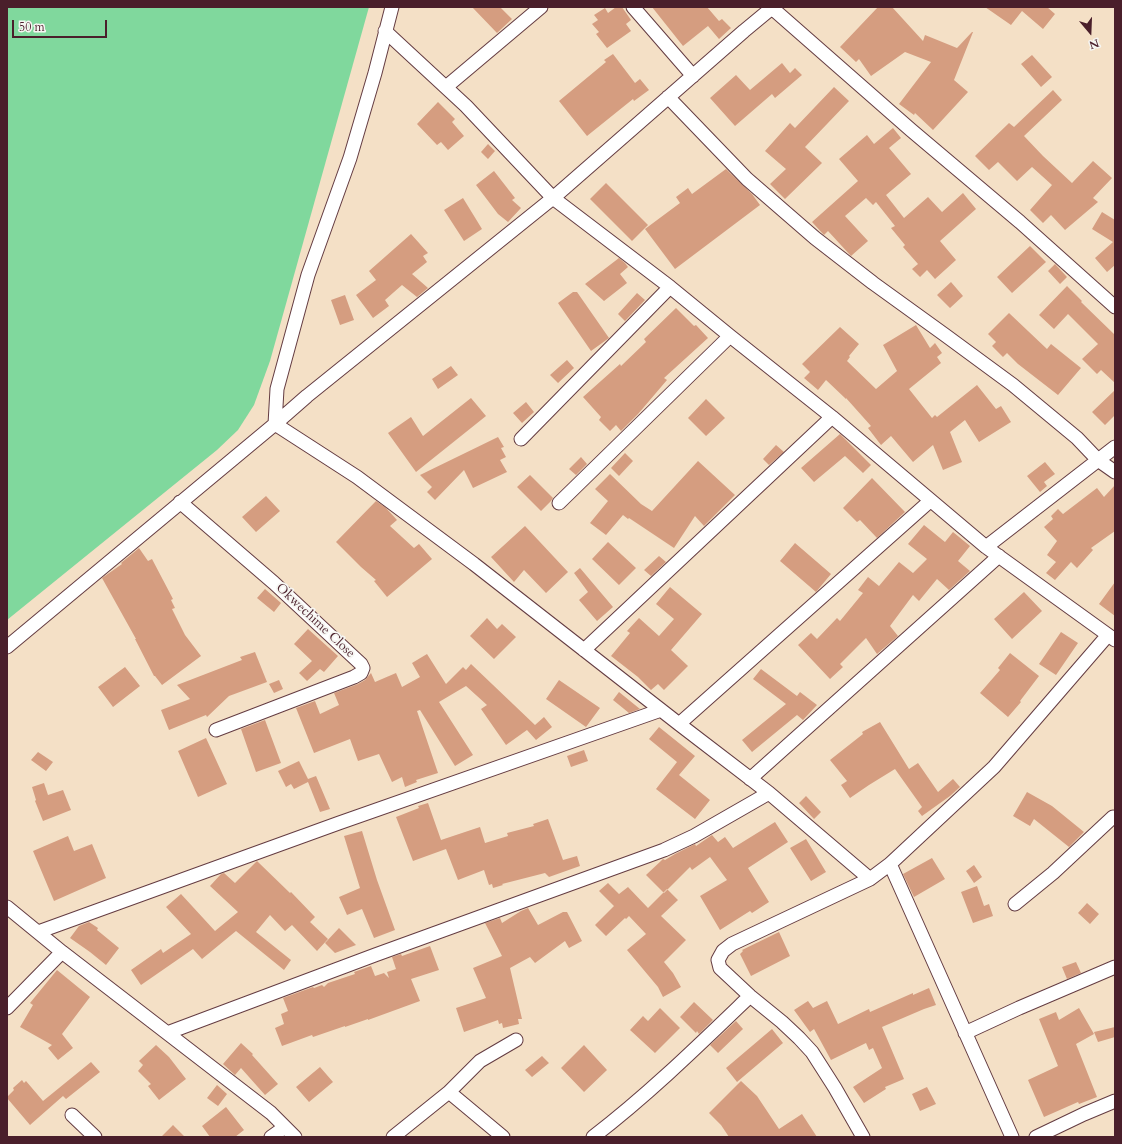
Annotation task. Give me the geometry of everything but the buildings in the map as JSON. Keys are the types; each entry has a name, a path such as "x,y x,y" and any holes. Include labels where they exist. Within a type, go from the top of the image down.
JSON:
{"street":[{"path":"275,424 277,389 308,275 350,158 375,73 392,7"},
{"path":"446,87 541,7"},
{"path":"633,7 693,76"},
{"path":"7,647 313,391 553,198 772,8 911,130 1026,227 1115,306"},
{"path":"385,31 466,106 553,198 670,286 832,417 986,547 1112,637 994,767 890,864 870,879 732,944 723,951 718,960 720,968 750,996 782,1022 812,1052 835,1088 863,1137"},
{"path":"668,97 747,179 815,238 873,283 1013,385 1076,438 1098,460 1115,472"},
{"path":"521,439 670,286"},
{"path":"559,503 730,336"},
{"path":"584,650 832,417"},
{"path":"275,424 358,477 474,564 769,794 870,879"},
{"path":"986,547 1115,447"},
{"path":"679,724 930,501"},
{"name":"Okwechime Close","path":"180,502 274,583 361,664 363,668 361,673 354,677 216,730"},
{"path":"750,779 999,556"},
{"path":"38,932 339,823 661,710"},
{"path":"167,1032 664,850 694,836 769,794"},
{"path":"1015,904 1053,873 1114,817"},
{"path":"890,864 1012,1137"},
{"path":"7,907 62,952 271,1113 295,1137"},
{"path":"7,1008 62,952"},
{"path":"965,1033 1115,967"},
{"path":"593,1137 621,1116 670,1074 750,996"},
{"path":"393,1137 449,1092 480,1061 516,1040"},
{"path":"449,1092 503,1137"},
{"path":"1036,1137 1115,1101"},
{"path":"72,1115 95,1137"},
{"path":"271,1137 285,1127"}],"green space":[{"path":"7,7 369,7 270,361 254,405 238,430 217,450 7,620"}]}
